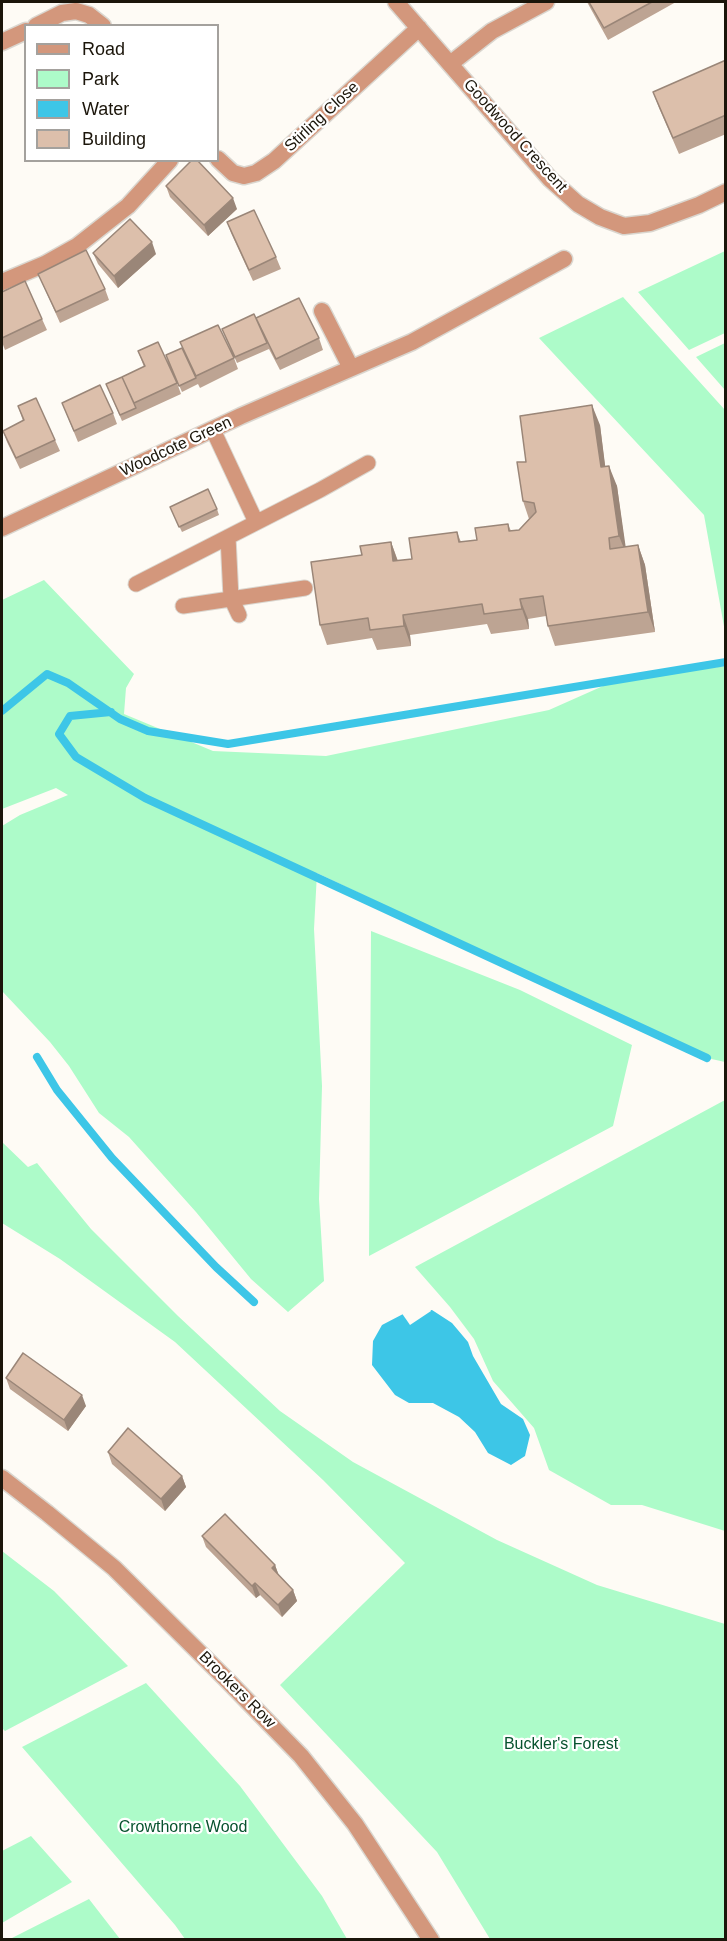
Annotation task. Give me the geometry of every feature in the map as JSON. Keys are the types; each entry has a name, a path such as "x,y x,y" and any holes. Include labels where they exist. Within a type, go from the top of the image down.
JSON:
{"street":[{"name":"Goodwood Crescent","path":"396,2 558,186 578,204 600,217 624,226 650,223 699,205 726,192"},
{"path":"450,64 492,31 546,2"},
{"path":"40,24 62,13 75,11 89,15 100,24"},
{"name":"Stirling Close","path":"219,160 234,173 244,176 256,173 274,161 419,28"},
{"path":"2,42 24,32"},
{"path":"2,282 45,264 77,246 128,206 168,162"},
{"name":"Woodcote Green","path":"2,528 241,416 412,342 564,259"},
{"path":"322,311 351,368"},
{"name":"Brookers Row","path":"2,1478 114,1568 301,1756 355,1824 432,1940"}],"lane":[{"path":"213,430 256,522"},
{"path":"136,584 368,463"},
{"path":"228,537 231,598 239,615"},
{"path":"183,606 305,588"}],"green space":[{"path":"725,251 725,333 689,350 638,292"},
{"path":"623,297 725,410 725,632 704,515 539,338"},
{"path":"725,343 725,390 696,357"},
{"path":"44,580 134,674 126,688 124,714 213,751 326,756 549,710 612,682 725,666 725,1062 707,1058 317,873 314,929 322,1086 319,1199 324,1281 288,1312 251,1279 196,1212 129,1137 99,1113 69,1066 50,1042 2,991 2,826 20,815 68,795 56,788 2,809 2,600"},
{"path":"371,931 520,990 632,1045 613,1126 369,1256"},
{"path":"725,1100 725,1531 642,1505 611,1505 549,1470 534,1428 493,1381 474,1339 415,1267"},
{"name":"Buckler's Forest","path":"2,1142 28,1167 37,1163 91,1229 178,1316 280,1411 353,1462 497,1540 597,1585 725,1624 725,1939 490,1939 437,1852 280,1685 405,1563 323,1480 175,1342 60,1259 2,1223"},
{"path":"2,1551 54,1591 128,1666 5,1731 2,1728"},
{"name":"Crowthorne Wood","path":"146,1683 240,1786 322,1896 347,1939 185,1939 22,1747"},
{"path":"31,1836 72,1882 2,1923 2,1851"},
{"path":"89,1899 120,1939 8,1939 12,1938"}],"water":[{"path":"432,1310 452,1323 468,1342 473,1356 501,1404 523,1419 530,1435 525,1456 511,1465 488,1453 475,1432 459,1417 433,1403 409,1403 395,1395 372,1365 373,1341 382,1325 405,1313"}],"pier":[{"path":"429,1307 431,1311 410,1325 401,1312"}],"building":[{"path":"589,2 652,2 604,28"},
{"path":"726,60 726,115 673,138 653,92"},
{"path":"190,162 199,162 233,198 204,225 166,186"},
{"path":"254,210 276,257 249,270 227,222"},
{"path":"130,219 152,242 114,276 93,253"},
{"path":"86,250 105,289 56,312 38,274"},
{"path":"25,281 42,319 2,338 2,292"},
{"path":"299,298 319,338 276,359 256,318"},
{"path":"254,314 267,343 235,357 222,329"},
{"path":"218,325 234,358 196,376 180,342"},
{"path":"158,342 177,383 134,403 122,377 145,366 138,351"},
{"path":"182,348 196,378 179,386 166,355"},
{"path":"122,377 136,408 120,415 106,384"},
{"path":"100,385 113,413 74,431 62,403"},
{"path":"36,398 55,440 16,458 3,431 24,420 18,406"},
{"path":"592,405 601,467 609,466 619,536 609,538 610,549 638,545 648,612 548,626 543,596 520,599 522,609 484,614 482,604 403,615 404,626 370,630 368,618 320,625 311,562 362,555 360,546 391,542 393,561 412,559 409,538 457,532 459,542 477,540 475,528 508,524 509,531 519,530 536,512 534,503 523,501 517,462 526,462 520,416"},
{"path":"208,489 217,509 179,527 170,507"},
{"path":"23,1353 82,1395 64,1420 6,1378"},
{"path":"128,1428 182,1476 161,1499 108,1452"},
{"path":"225,1514 275,1565 272,1568 293,1590 278,1605 255,1583 252,1586 202,1536"}],"waterway":[{"path":"2,711 47,674 68,683 120,719 148,731 228,744 726,662"},
{"path":"111,712 70,716 59,734 76,757 145,798 707,1058"},
{"path":"37,1057 57,1090 112,1158 216,1267 254,1302"}]}
